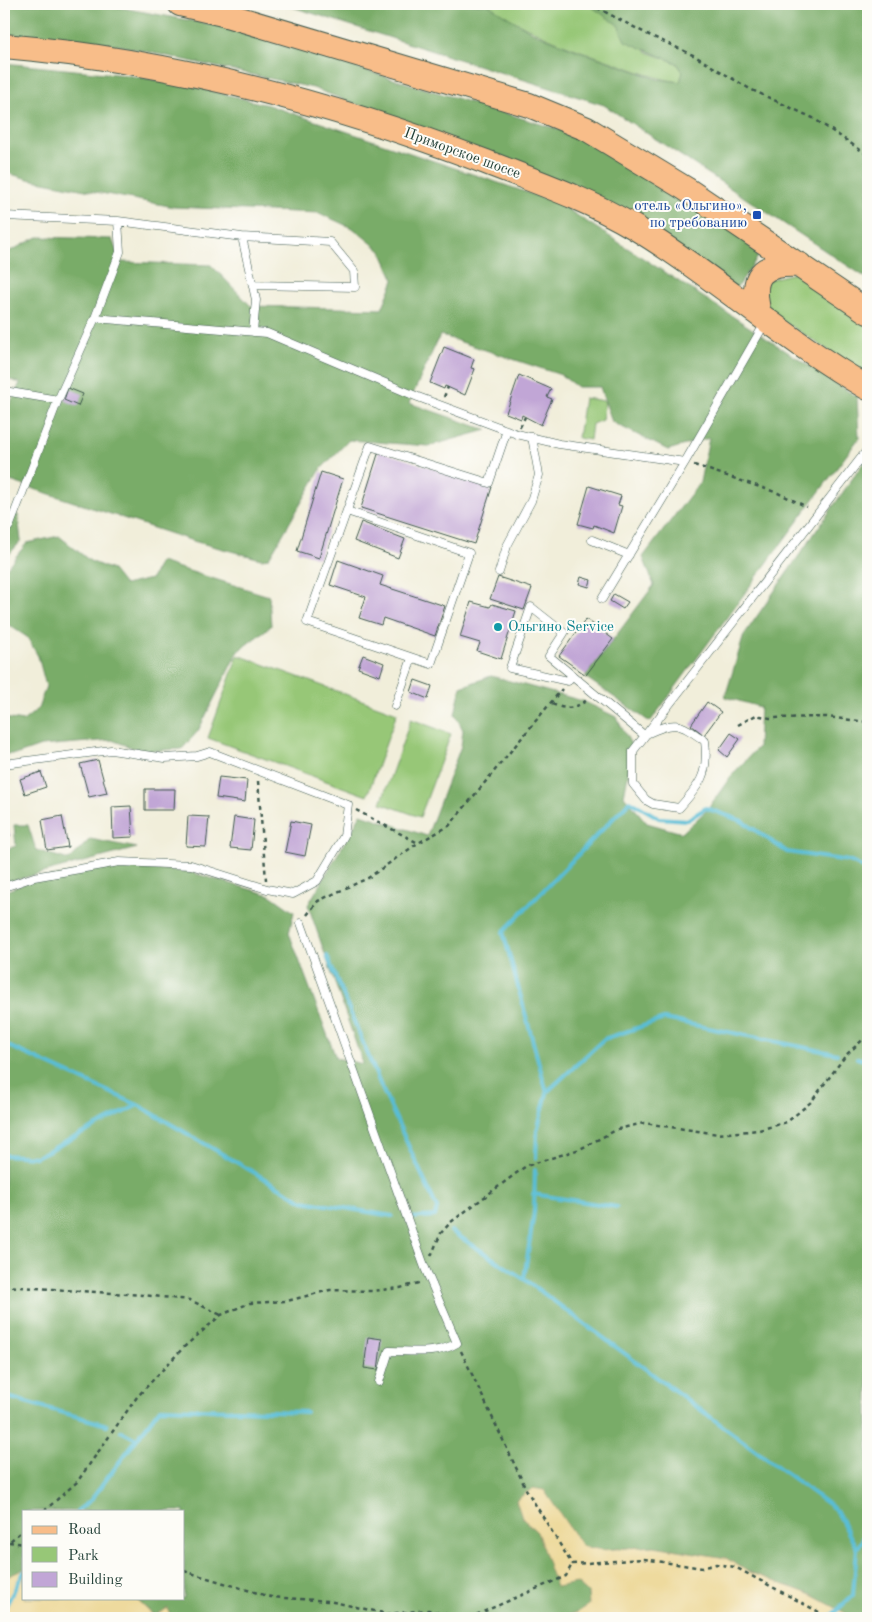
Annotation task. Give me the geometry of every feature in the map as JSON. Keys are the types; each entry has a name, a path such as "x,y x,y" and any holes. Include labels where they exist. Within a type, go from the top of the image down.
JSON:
{"main road":[{"path":"180,4 232,17 529,105 587,129 641,160 868,312"},
{"name":"Приморское шоссе","path":"4,46 52,50 146,64 252,89 416,135 584,199 635,228 865,389"},
{"path":"763,317 756,293 760,274 766,268 774,265 800,265"}],"lane":[{"path":"4,216 118,221 242,237 330,242 354,272 355,287 253,285"},
{"path":"4,533 10,525 29,480 58,400 95,318 120,252 118,221"},
{"path":"242,237 256,300 253,332"},
{"path":"602,599 685,462 763,317"},
{"path":"95,318 267,333 418,397 508,430 559,444 685,462"},
{"path":"4,391 58,400"},
{"path":"347,511 469,553 431,664 306,622 370,446 489,483 508,430"},
{"path":"499,572 507,546 531,501 539,475 532,437"},
{"path":"644,735 668,724 684,726 705,741 707,757 700,785 678,808 652,804 646,800 633,784 633,751 644,735 868,449"},
{"path":"592,540 629,555"},
{"path":"569,678 510,668 531,607 564,633 549,656 569,678 594,694 644,735"},
{"path":"395,706 412,658"},
{"path":"563,688 569,678"},
{"path":"4,764 111,750 165,758 197,756 210,752 348,805 344,836 317,881 293,894 267,889 191,865 119,862 34,877 4,887"},
{"path":"301,923 425,1268 457,1342 448,1348 435,1351 389,1351 379,1382"}],"path":[{"path":"590,4 647,34 693,55 750,89 813,118 868,156"},
{"path":"446,392 448,387"},
{"path":"522,422 525,416"},
{"path":"685,462 778,493 807,507"},
{"path":"301,923 318,901 368,878 418,843 449,826 552,704 563,688"},
{"path":"552,704 564,709 578,707 594,694"},
{"path":"738,725 756,716 770,718 827,717 868,722"},
{"path":"257,770 267,889"},
{"path":"348,805 418,843"},
{"path":"425,1268 441,1233 451,1222 526,1166 580,1149 618,1129 644,1123 718,1134 760,1130 788,1122 811,1102 846,1055 868,1035"},
{"path":"45,1510 77,1482 137,1397 184,1347 221,1315 250,1303 288,1301 330,1290 372,1291 400,1288 430,1280"},
{"path":"4,1286 190,1300 221,1315"},
{"path":"457,1342 527,1491 572,1564"},
{"path":"9,1542 22,1531"},
{"path":"4,1540 22,1544"},
{"path":"572,1564 644,1559 702,1568 716,1564 734,1567 830,1618"},
{"path":"469,1618 566,1576 572,1564"},
{"path":"185,1571 271,1597 330,1601 388,1614 428,1610 465,1618"}],"green space":[{"path":"4,4 101,4 220,26 570,133 610,153 751,243 758,257 735,290 452,140 313,88 117,45 4,35"},
{"path":"283,4 487,4 532,32 571,48 657,79 680,82 683,72 677,63 625,41 618,25 588,4 868,4 868,279 604,105"},
{"path":"487,4 588,4 618,25 647,52 677,63 683,72 680,82 647,74 564,45 533,31"},
{"path":"4,63 125,75 192,86 268,105 558,203 857,397 859,438 650,722 585,677 654,585 643,557 700,482 709,438 668,450 612,422 600,387 577,387 561,375 440,335 409,403 487,430 429,446 349,440 321,469 269,558 261,559 193,541 4,479 4,416 20,383 4,378 4,254 38,237 112,239 121,262 211,265 251,306 382,309 394,280 381,251 354,229 319,213 174,207 28,179 4,172"},
{"path":"794,273 868,323 868,376 771,313 763,293 767,280"},
{"path":"584,398 605,401 602,420 592,424 590,440 578,438"},
{"path":"868,456 868,1617 851,1616 812,1595 747,1571 726,1558 654,1546 602,1550 582,1546 567,1527 522,1518 537,1532 548,1557 567,1584 577,1583 588,1593 589,1605 576,1613 559,1618 231,1618 227,1611 215,1610 201,1616 171,1618 168,1608 155,1616 137,1600 185,1600 185,1510 22,1510 22,1570 9,1576 4,1576 4,892 32,880 108,867 186,871 270,895 294,912 289,933 336,1058 363,1064 308,905 361,814 427,836 461,746 463,730 455,714 461,687 491,676 583,701 616,717 633,748 624,796 647,823 682,833 707,810 731,776 758,747 760,707 725,697 744,635"},
{"path":"4,511 18,515 21,541 4,560"},
{"path":"59,536 90,561 112,570 124,585 151,579 160,562 269,596 271,626 238,651 198,731 182,749 141,751 112,740 41,746 18,754 4,754 4,718 23,721 38,709 46,686 38,656 27,637 4,622 4,571 27,543"},
{"path":"238,655 397,713 367,796 208,738"},
{"path":"411,719 451,734 420,817 381,803"},
{"path":"14,825 28,825 36,850 69,860 90,839 137,848 4,883 4,850 16,846"}],"sand":[{"path":"533,1488 544,1490 582,1546 602,1550 654,1546 726,1558 747,1571 812,1595 851,1616 868,1618 559,1618 576,1613 589,1605 588,1593 577,1583 556,1587 537,1532 522,1518 516,1500"},
{"path":"22,1570 22,1600 137,1600 154,1616 168,1608 171,1618 20,1618 4,1615 4,1576 9,1576"}],"building":[{"path":"444,347 474,359 471,368 475,369 465,395 445,386 444,389 430,383"},
{"path":"519,375 551,389 547,397 552,399 541,425 522,415 521,419 506,413"},
{"path":"68,388 83,394 78,406 64,400"},
{"path":"379,451 492,487 474,544 361,508"},
{"path":"321,472 343,479 319,558 297,551"},
{"path":"589,486 621,496 618,505 622,506 614,533 594,525 593,528 578,524"},
{"path":"361,522 405,539 398,558 354,541"},
{"path":"338,560 383,576 380,585 445,606 435,636 383,618 381,625 359,618 366,597 330,585"},
{"path":"498,577 532,588 524,610 490,599"},
{"path":"581,577 591,580 589,587 579,584"},
{"path":"614,594 628,602 623,609 610,601"},
{"name":"Ольгино Service","path":"471,602 490,607 492,604 516,611 501,659 477,651 480,643 460,637"},
{"path":"586,619 613,639 586,675 559,656"},
{"path":"363,655 384,663 380,676 358,668"},
{"path":"415,680 432,686 428,699 411,692"},
{"path":"707,702 721,712 704,735 691,725"},
{"path":"731,733 740,739 727,757 719,750"},
{"path":"98,760 107,793 89,797 80,764"},
{"path":"41,772 46,787 25,794 20,779"},
{"path":"219,777 247,780 245,802 216,798"},
{"path":"145,789 175,789 174,810 145,810"},
{"path":"131,806 133,837 113,838 112,807"},
{"path":"4,810 10,836 4,837"},
{"path":"62,816 68,847 47,850 42,820"},
{"path":"188,816 209,817 206,847 186,846"},
{"path":"234,817 254,820 251,850 230,848"},
{"path":"291,821 311,825 305,856 285,852"},
{"path":"368,1337 382,1339 378,1370 364,1368"}],"waterway":[{"path":"536,1158 537,1131 547,1093 503,932 630,801 659,818 687,820 706,808 742,821 787,852 849,861 868,870"},
{"path":"327,956 380,1084 437,1208 435,1216 410,1218"},
{"path":"547,1092 604,1039 664,1019 837,1054"},
{"path":"4,1044 138,1105 303,1201 392,1216"},
{"path":"857,1058 868,1061"},
{"path":"4,1155 36,1157 138,1105"},
{"path":"535,1170 534,1212 524,1279 836,1510 857,1549 853,1595 832,1615"},
{"path":"533,1194 617,1207"},
{"path":"451,1231 524,1279"},
{"path":"4,1396 107,1425"},
{"path":"78,1510 91,1500 160,1408 306,1412"},
{"path":"121,1431 136,1439"},
{"path":"857,1549 868,1530"},
{"path":"4,1609 22,1576"}],"place":[{"name":"отель «Ольгино», по требованию","path":"757,215"},
{"name":"Ольгино Service","path":"498,627"}]}
